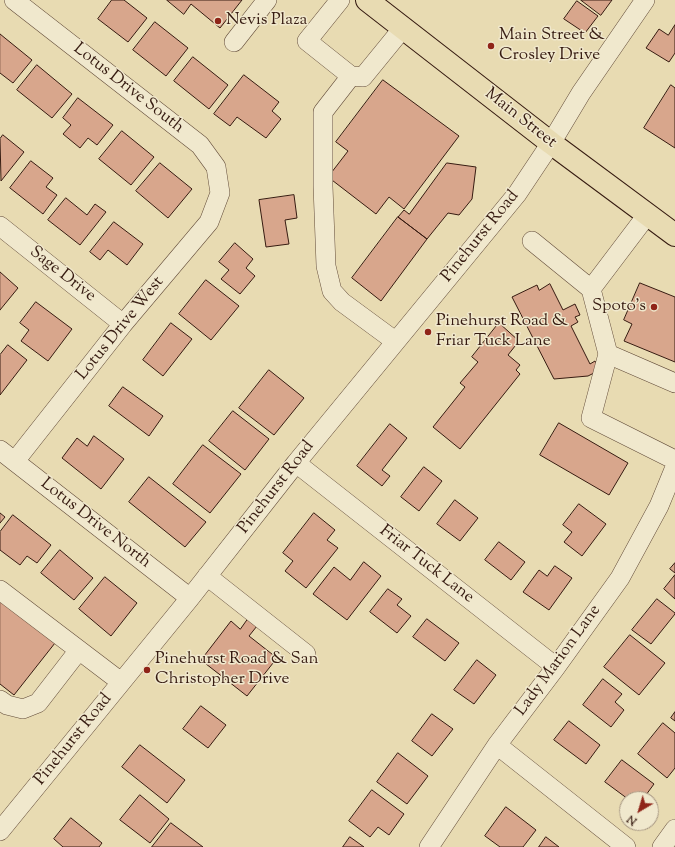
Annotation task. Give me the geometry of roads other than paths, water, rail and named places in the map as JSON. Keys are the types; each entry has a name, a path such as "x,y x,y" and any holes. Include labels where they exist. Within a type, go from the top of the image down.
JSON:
{"main road":[{"name":"Main Street","path":"367,0 551,143 675,235"}],"street":[{"name":"Lotus Drive South","path":"14,0 200,145 216,167 220,193"},
{"path":"234,42 267,0"},
{"path":"340,0 307,41 351,76 363,77 403,28"},
{"name":"Pinehurst Road","path":"0,831 190,598 296,463 517,194 551,143 581,93 645,0"},
{"path":"351,76 323,112 323,186 326,266 332,291 342,302 396,341"},
{"name":"Lotus Drive West","path":"7,455 124,324 209,222 220,193"},
{"path":"590,289 647,215"},
{"name":"Sage Drive","path":"0,226 124,324"},
{"path":"532,241 590,289 608,354 591,418 675,460"},
{"path":"608,354 675,383"},
{"name":"Lotus Drive North","path":"7,455 190,598"},
{"name":"Friar Tuck Lane","path":"296,463 556,667"},
{"name":"Lady Marion Lane","path":"429,847 497,745 556,667 620,578 659,506 675,467"},
{"path":"207,576 306,654"},
{"path":"0,590 121,682"},
{"path":"0,700 7,705 23,709 38,703 79,650"},
{"path":"497,745 626,847"},
{"path":"662,847 675,829"}],"place":[{"name":"Nevis Plaza","path":"218,21"},
{"name":"Main Street & Crosley Drive","path":"491,46"},
{"name":"Spoto's","path":"654,307"},
{"name":"Pinehurst Road & Friar Tuck Lane","path":"428,332"},
{"name":"Pinehurst Road & San Christopher Drive","path":"147,670"}]}
